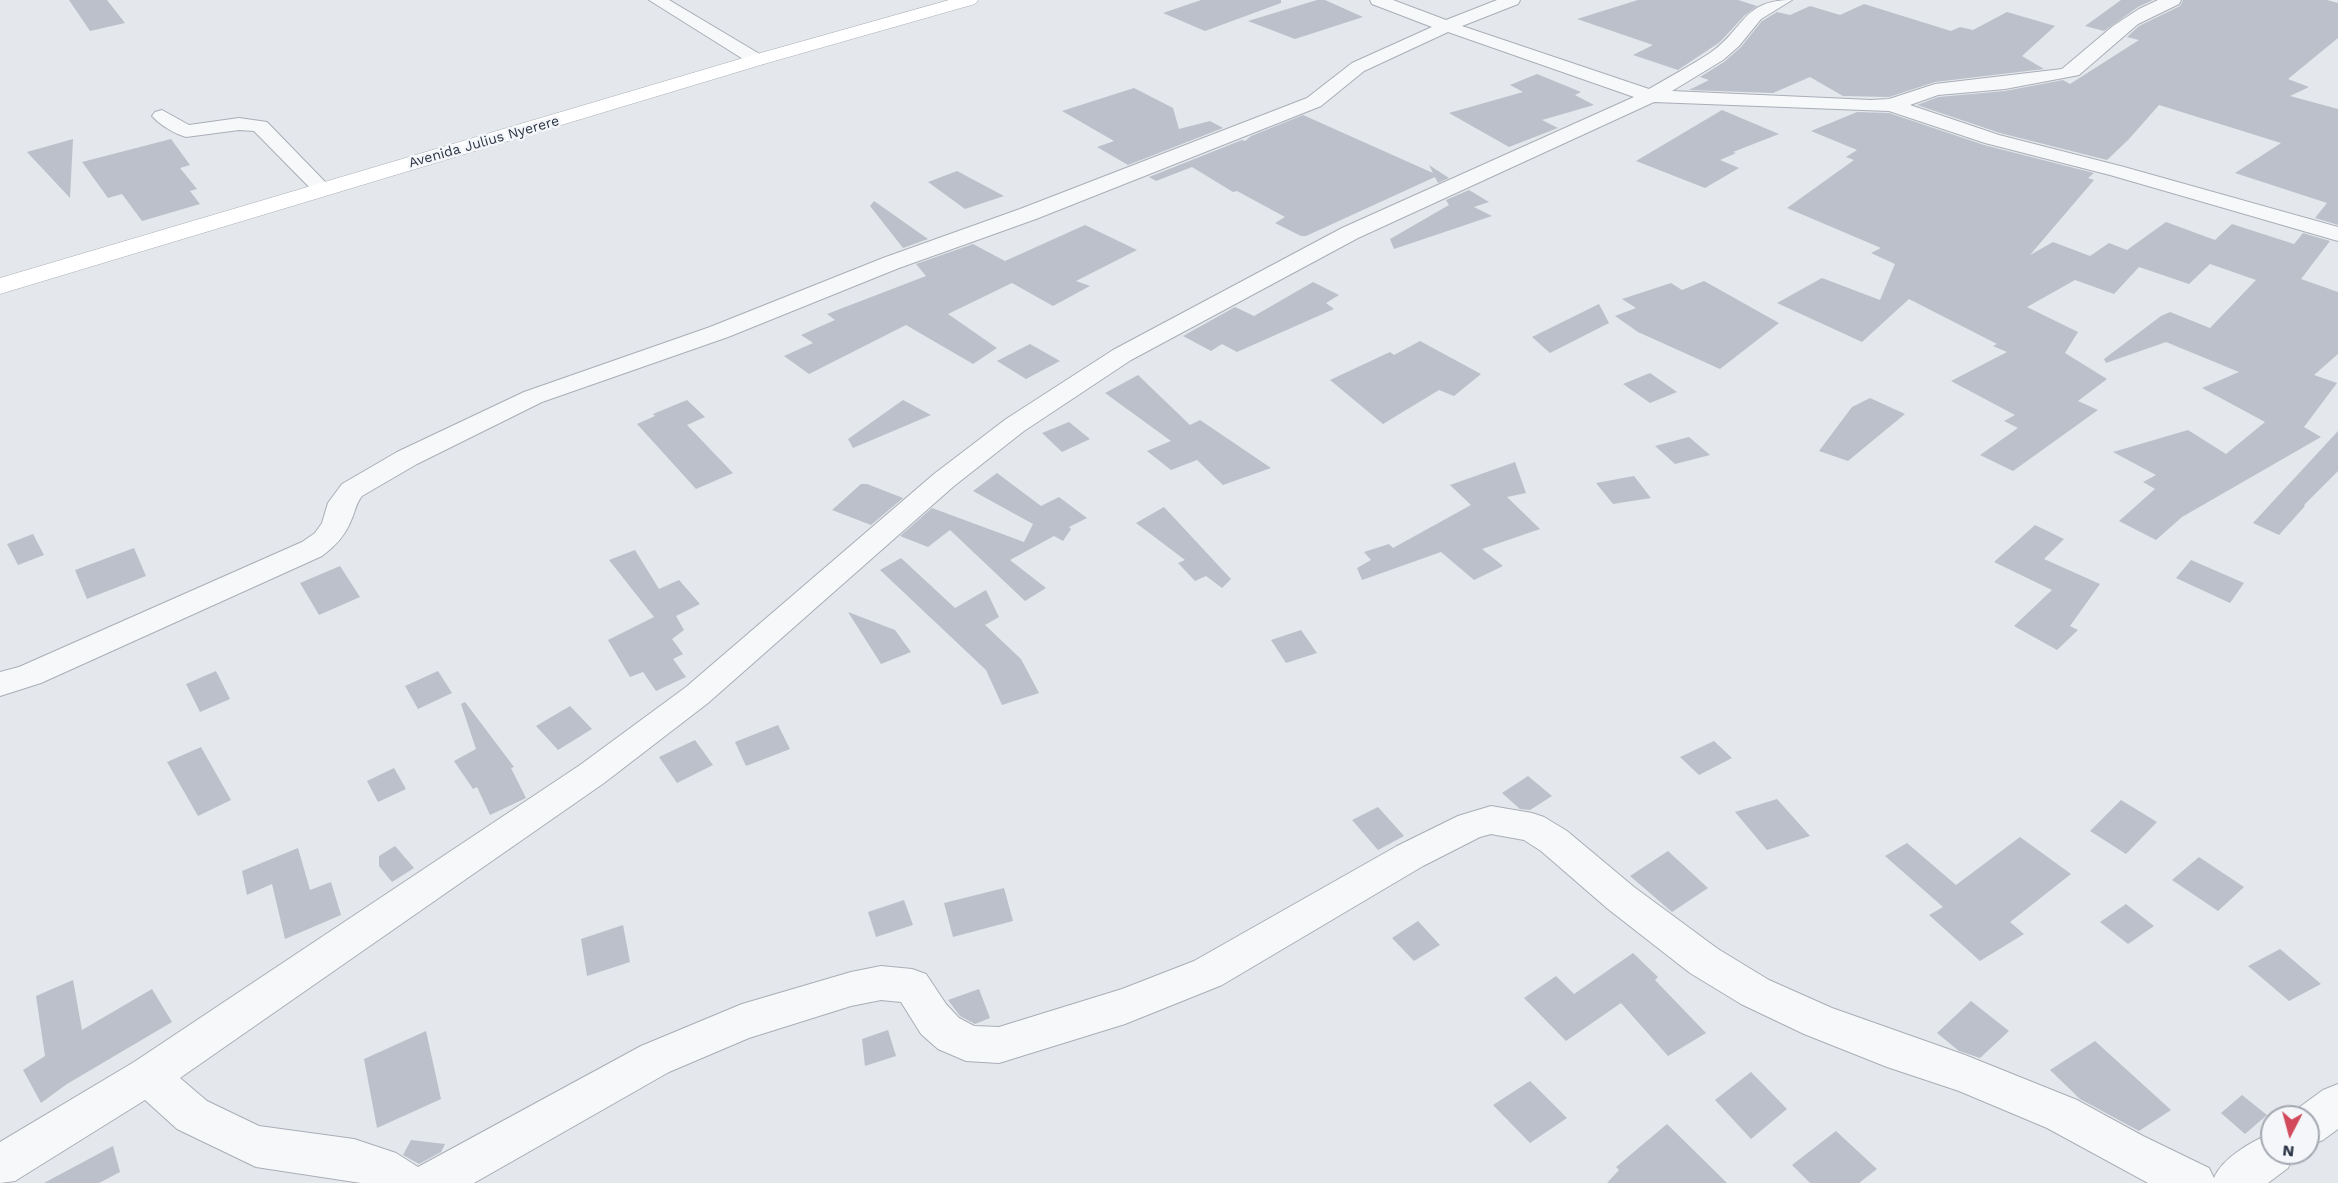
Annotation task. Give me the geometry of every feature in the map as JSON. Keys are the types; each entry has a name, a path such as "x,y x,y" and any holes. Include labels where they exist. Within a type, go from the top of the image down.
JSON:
{"street":[{"path":"657,0 757,60"},
{"name":"Avenida Julius Nyerere","path":"0,286 757,60 969,0"},
{"path":"1378,0 1446,26 1651,96 1847,106 1891,105 1935,90 2064,74 2073,71 2122,28 2157,5 2173,0"},
{"path":"0,684 30,675 312,549 325,540 336,523 342,503 352,490 407,458 533,397 749,321 891,263 1028,214 1314,102 1338,86 1358,67 1446,26 1512,0"},
{"path":"0,1166 148,1076 592,774 697,695 945,480 1015,424 1102,367 1350,233 1651,96 1717,56 1733,42 1755,15 1784,0"},
{"path":"1891,105 1992,139 2151,180 2338,234"},
{"path":"162,116 186,131 239,124 260,126 322,189"},
{"path":"432,1183 656,1059 742,1022 851,989 881,983 912,986 928,1006 938,1025 957,1040 979,1047 999,1045 1125,1006 1208,974 1410,856 1470,826 1491,820 1532,827 1554,841 1621,898 1695,954 1755,992 1818,1021 1887,1048 1965,1074 2062,1113 2128,1151 2194,1183"},
{"path":"148,1076 192,1115 256,1146 354,1160 381,1168 404,1183"},
{"path":"2320,1117 2338,1104"},
{"path":"2233,1183 2260,1163"}],"building":[{"path":"69,0 107,0 125,23 90,31"},
{"path":"1201,0 1281,0 1281,3 1205,31 1163,13"},
{"path":"1317,0 1325,0 1363,17 1295,39 1248,21"},
{"path":"1638,0 1738,0 1757,6 1744,16 1720,42 1678,70 1633,55 1653,45 1577,19"},
{"path":"2121,0 2153,0 2138,7 2104,31 2085,26"},
{"path":"2183,0 2327,0 2338,3 2338,38 2288,79 2309,87 2290,96 2338,109 2338,225 2315,218 2327,203 2235,173 2281,143 2159,105 2107,160 2000,133 1917,105 1938,97 2005,91 2063,80 2070,84 2139,40 2127,37 2139,26 2180,6"},
{"path":"1864,4 1951,31 1960,27 1973,30 2007,12 2055,26 2022,56 2044,69 1935,82 1889,97 1843,96 1810,77 1773,93 1689,90 1709,80 1700,77 1724,62 1741,47 1762,21 1777,12 1790,15 1810,6 1840,15"},
{"path":"1537,74 1581,92 1575,95 1594,105 1542,120 1558,128 1509,147 1449,113 1523,92 1510,85"},
{"path":"1134,88 1173,108 1179,129 1210,121 1223,128 1128,165 1097,147 1114,141 1062,111"},
{"path":"1722,110 1779,134 1733,152 1736,153 1720,160 1739,168 1705,188 1636,161"},
{"path":"1857,112 1889,113 1984,145 2094,173 2088,178 2094,180 2030,255 2053,242 2090,256 2109,243 2127,250 2166,222 2215,240 2232,224 2294,244 2303,233 2330,241 2301,279 2338,292 2338,354 2314,375 2337,383 2304,427 2321,437 2182,517 2156,540 2119,521 2155,489 2143,482 2156,475 2113,452 2188,430 2226,454 2265,422 2202,388 2239,372 2166,342 2106,363 2104,359 2161,316 2170,312 2210,328 2256,280 2210,264 2189,284 2139,267 2114,294 2075,280 2027,307 2078,332 2065,353 2107,379 2078,401 2098,410 2013,471 1980,455 2018,428 2004,421 2015,415 1951,381 2007,352 1993,346 1997,344 1909,299 1862,342 1777,303 1822,278 1880,300 1895,264 1871,253 1881,248 1787,208 1854,160 1846,157 1857,150 1811,131"},
{"path":"1303,115 1433,173 1429,165 1449,178 1438,183 1435,177 1306,236 1301,236 1275,223 1285,217 1237,191 1233,192 1192,167 1156,181 1149,177 1242,140 1245,141 1251,136"},
{"path":"73,139 70,198 27,152"},
{"path":"171,139 190,165 180,168 197,189 190,191 200,204 142,221 122,194 108,198 82,162"},
{"path":"957,171 1004,196 965,209 928,182"},
{"path":"1469,190 1489,202 1474,207 1492,216 1394,249 1390,239 1449,205 1446,200"},
{"path":"874,201 928,239 903,248 870,206"},
{"path":"1085,225 1137,250 1076,281 1090,286 1053,306 1012,283 948,314 997,348 973,364 906,325 809,374 784,356 813,343 801,335 835,320 827,314 926,276 916,264 973,244 1005,261"},
{"path":"1704,281 1779,323 1720,369 1638,332 1615,316 1636,308 1622,299 1671,283 1682,290"},
{"path":"1313,282 1339,295 1326,303 1334,309 1237,352 1222,344 1211,351 1183,336 1235,307 1254,316"},
{"path":"1599,304 1609,323 1550,353 1532,337"},
{"path":"1420,341 1481,374 1454,396 1439,390 1383,424 1330,380 1390,352 1394,355"},
{"path":"1030,344 1060,361 1026,379 997,361"},
{"path":"1650,373 1677,392 1650,403 1623,384"},
{"path":"1138,375 1190,425 1200,420 1271,468 1223,485 1197,460 1171,470 1147,451 1171,441 1105,393"},
{"path":"1870,398 1905,414 1848,461 1819,451 1852,407"},
{"path":"687,400 705,417 687,425 733,473 696,489 637,424 655,416 653,414"},
{"path":"903,400 931,415 853,448 848,439"},
{"path":"1069,422 1090,439 1062,452 1042,433"},
{"path":"2338,431 2338,471 2304,505 2279,535 2253,523"},
{"path":"1689,437 1710,455 1675,464 1655,446"},
{"path":"1515,462 1526,493 1507,497 1540,529 1482,549 1503,566 1474,580 1441,552 1362,580 1357,568 1371,560 1364,552 1389,544 1393,548 1471,505 1450,485"},
{"path":"997,473 1041,506 1059,497 1087,518 1069,527 1071,529 1063,541 1054,536 1010,560 1046,588 1025,601 950,530 928,547 900,536 932,508 1024,542 1033,524 973,491"},
{"path":"1634,476 1651,498 1613,504 1596,483"},
{"path":"861,484 867,484 903,498 871,525 832,510"},
{"path":"1164,507 1231,579 1222,588 1206,576 1195,581 1178,563 1185,560 1136,523"},
{"path":"2035,525 2064,539 2044,559 2100,584 2070,626 2078,630 2057,650 2014,626 2052,590 1994,562"},
{"path":"33,534 44,555 18,565 7,544"},
{"path":"134,548 146,576 87,599 75,570"},
{"path":"635,550 659,589 679,580 700,604 676,616 684,630 672,639 683,654 673,659 686,677 656,691 643,672 630,677 608,640 654,617 609,560"},
{"path":"901,558 955,608 986,590 999,617 985,625 1021,659 1039,693 1002,705 986,670 880,570"},
{"path":"2191,560 2244,583 2230,603 2176,578"},
{"path":"340,566 360,597 319,615 300,583"},
{"path":"848,612 895,630 911,652 881,664"},
{"path":"1301,630 1317,653 1286,663 1271,640"},
{"path":"216,671 230,699 200,712 186,684"},
{"path":"438,671 452,693 418,709 405,686"},
{"path":"465,702 514,767 511,768 526,798 490,815 477,787 473,789 454,761 476,749 461,704"},
{"path":"570,706 592,729 558,750 536,726"},
{"path":"778,725 790,749 746,766 735,742"},
{"path":"695,740 713,765 677,783 659,757"},
{"path":"1714,741 1732,758 1699,775 1680,757"},
{"path":"201,747 231,800 198,816 167,762"},
{"path":"394,768 406,789 378,802 367,781"},
{"path":"1528,776 1552,796 1530,810 1520,809 1502,793"},
{"path":"1777,799 1810,836 1767,850 1735,812"},
{"path":"2121,800 2157,822 2126,854 2090,831"},
{"path":"1378,807 1404,836 1378,850 1352,820"},
{"path":"2020,837 2071,874 2010,922 2024,934 1980,961 1929,915 1943,907 1885,856 1907,843 1956,885"},
{"path":"395,846 414,868 392,882 379,866 379,856"},
{"path":"298,848 310,890 331,882 341,915 285,939 272,884 247,895 242,871"},
{"path":"1668,851 1708,888 1672,912 1630,876"},
{"path":"2199,857 2244,887 2218,911 2172,880"},
{"path":"1004,888 1013,921 953,937 944,903"},
{"path":"904,900 913,925 876,937 868,912"},
{"path":"2126,904 2154,926 2128,944 2100,922"},
{"path":"1418,921 1440,945 1414,961 1392,938"},
{"path":"623,925 630,962 587,976 581,939"},
{"path":"2280,949 2321,984 2289,1001 2248,966"},
{"path":"1633,953 1658,977 1655,980 1706,1033 1668,1056 1621,1003 1566,1041 1524,998 1556,976 1574,994"},
{"path":"73,980 82,1030 152,989 172,1022 67,1084 41,1103 23,1070 45,1056 36,996"},
{"path":"979,989 990,1018 975,1024 960,1016 948,1000"},
{"path":"1971,1001 2009,1031 1980,1058 1959,1051 1937,1033"},
{"path":"888,1030 896,1056 865,1066 862,1039"},
{"path":"426,1031 441,1099 377,1128 364,1059"},
{"path":"2095,1041 2171,1110 2139,1131 2080,1099 2050,1070"},
{"path":"1751,1072 1787,1109 1751,1139 1715,1100"},
{"path":"1530,1081 1567,1118 1530,1143 1493,1105"},
{"path":"2242,1095 2260,1109 2260,1121 2245,1134 2221,1113"},
{"path":"1667,1124 1727,1183 1607,1183 1619,1170 1616,1167"},
{"path":"1836,1131 1877,1169 1859,1183 1810,1183 1792,1165"},
{"path":"411,1140 445,1144 441,1152 419,1164 403,1155"},
{"path":"113,1146 120,1172 99,1183 44,1183"}]}
